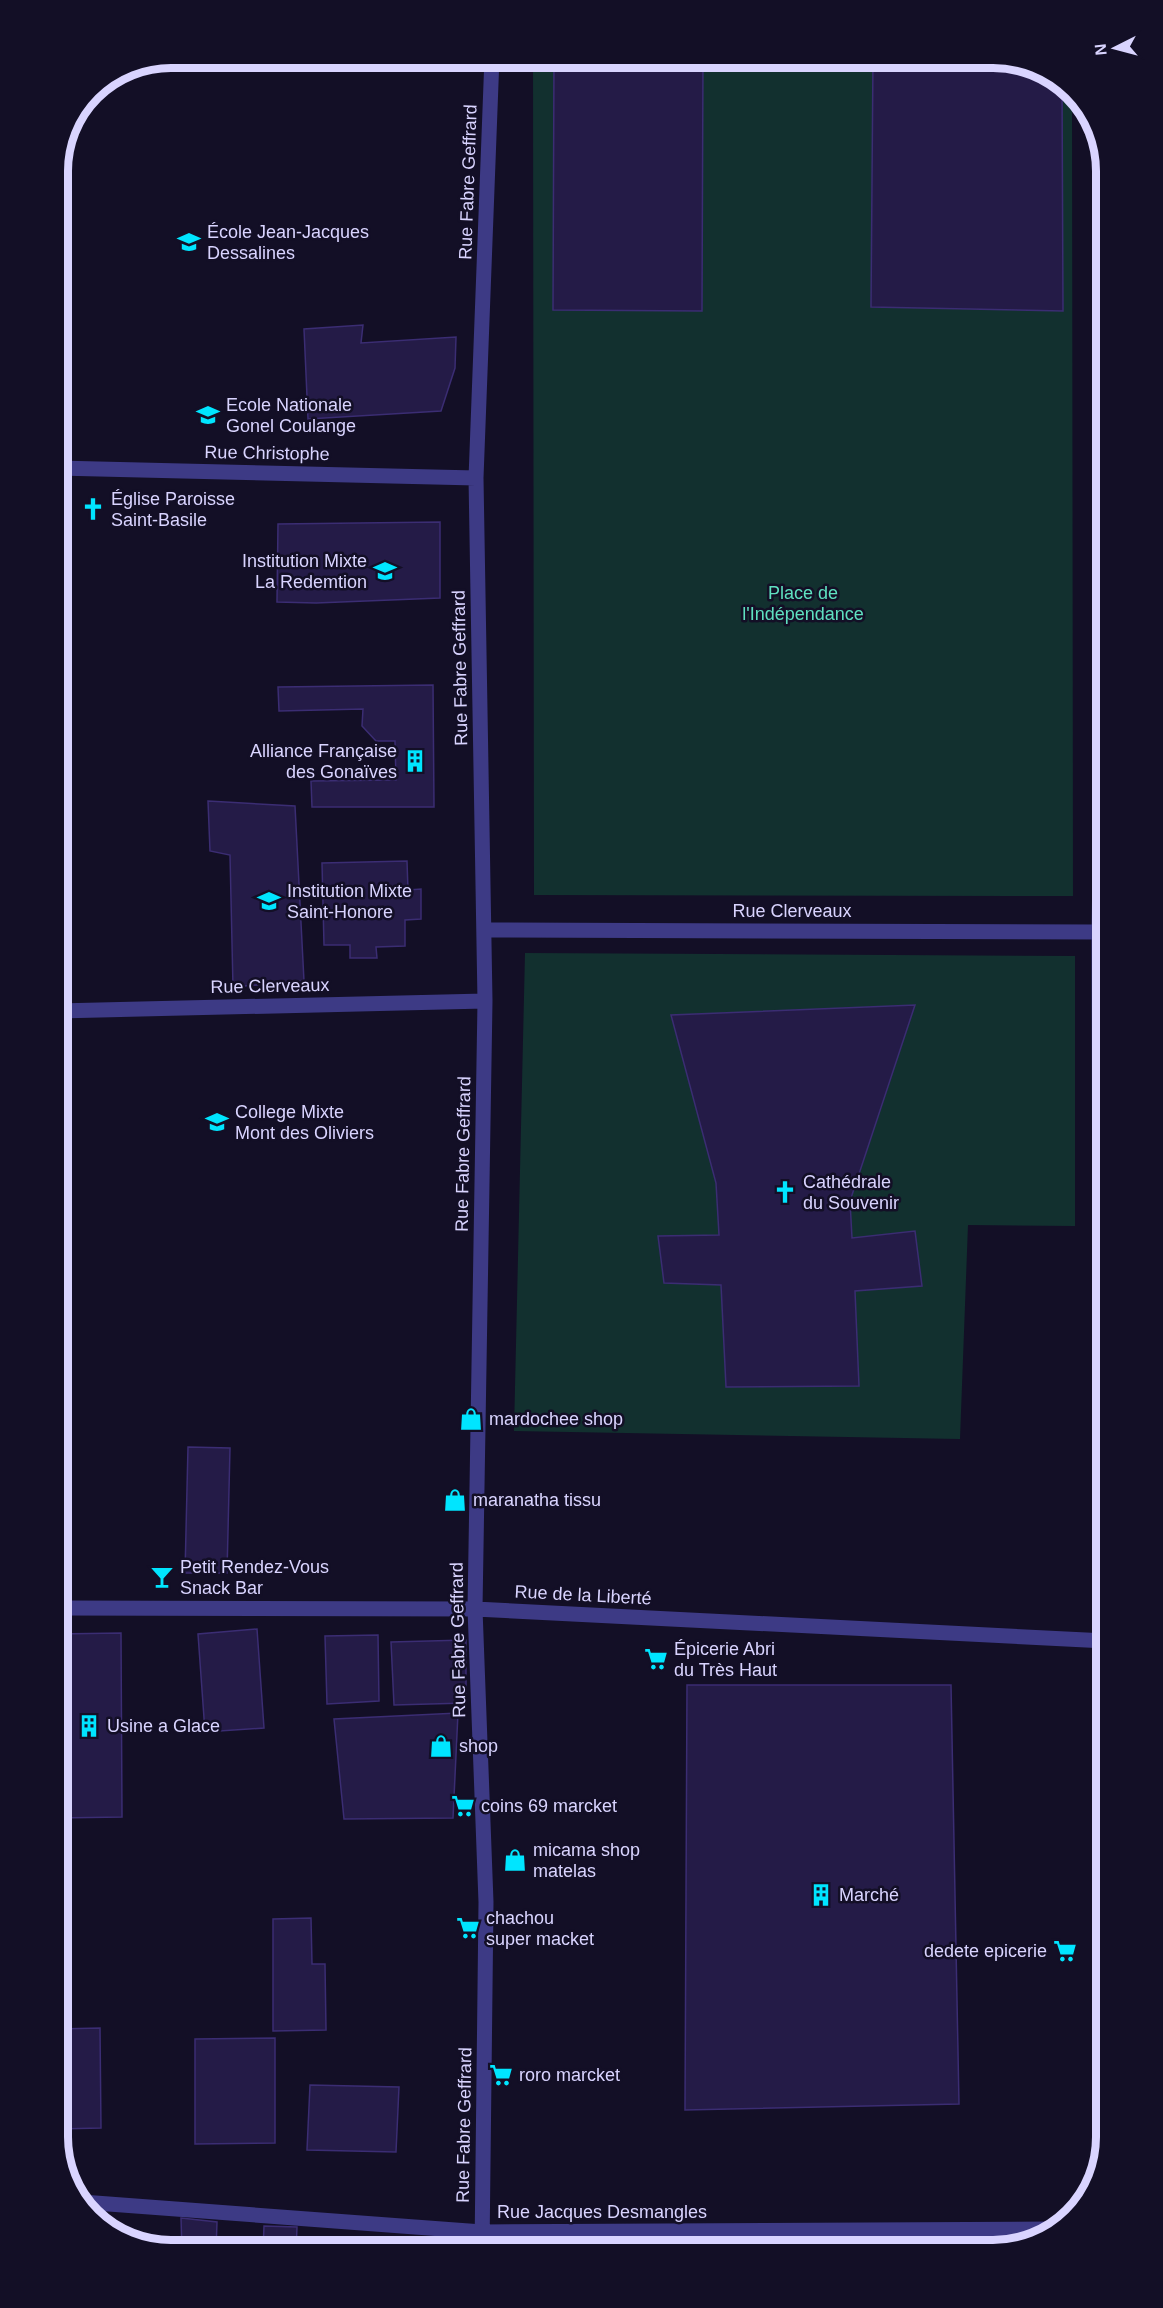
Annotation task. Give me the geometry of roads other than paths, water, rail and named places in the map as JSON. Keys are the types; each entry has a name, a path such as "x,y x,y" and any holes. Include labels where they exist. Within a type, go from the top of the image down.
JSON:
{"street":[{"name":"Rue Fabre Geffrard","path":"482,2240 486,1902 475,1609 484,930 476,478 492,68"},
{"name":"Rue Christophe","path":"68,468 476,478"},
{"name":"Rue Clerveaux","path":"484,930 1096,932"},
{"name":"Rue Clerveaux","path":"68,1011 484,1001"},
{"name":"Rue de la Liberté","path":"68,1608 475,1609 1096,1642"},
{"name":"Rue Jacques Desmangles","path":"91,2203 482,2232 1039,2229"}],"place":[{"name":"École Jean-Jacques Dessalines","path":"189,242"},
{"name":"Ecole Nationale Gonel Coulange","path":"208,415"},
{"name":"Église Paroisse Saint-Basile","path":"93,509"},
{"name":"Institution Mixte La Redemtion","path":"385,571"},
{"name":"Alliance Française des Gonaïves","path":"415,761"},
{"name":"Institution Mixte Saint-Honore","path":"269,901"},
{"name":"College Mixte Mont des Oliviers","path":"217,1122"},
{"name":"Cathédrale du Souvenir","path":"785,1192"},
{"name":"mardochee shop","path":"471,1419"},
{"name":"maranatha tissu","path":"455,1500"},
{"name":"Petit Rendez-Vous Snack Bar","path":"162,1577"},
{"name":"Épicerie Abri du Très Haut","path":"656,1659"},
{"name":"Usine a Glace","path":"89,1726"},
{"name":"shop","path":"441,1746"},
{"name":"coins 69 marcket","path":"463,1806"},
{"name":"micama shop matelas","path":"515,1860"},
{"name":"Marché","path":"821,1895"},
{"name":"chachou super macket","path":"468,1928"},
{"name":"dedete epicerie","path":"1065,1951"},
{"name":"roro marcket","path":"501,2075"}],"park label":[{"name":"Place de l'Indépendance","path":"803,603"}]}
